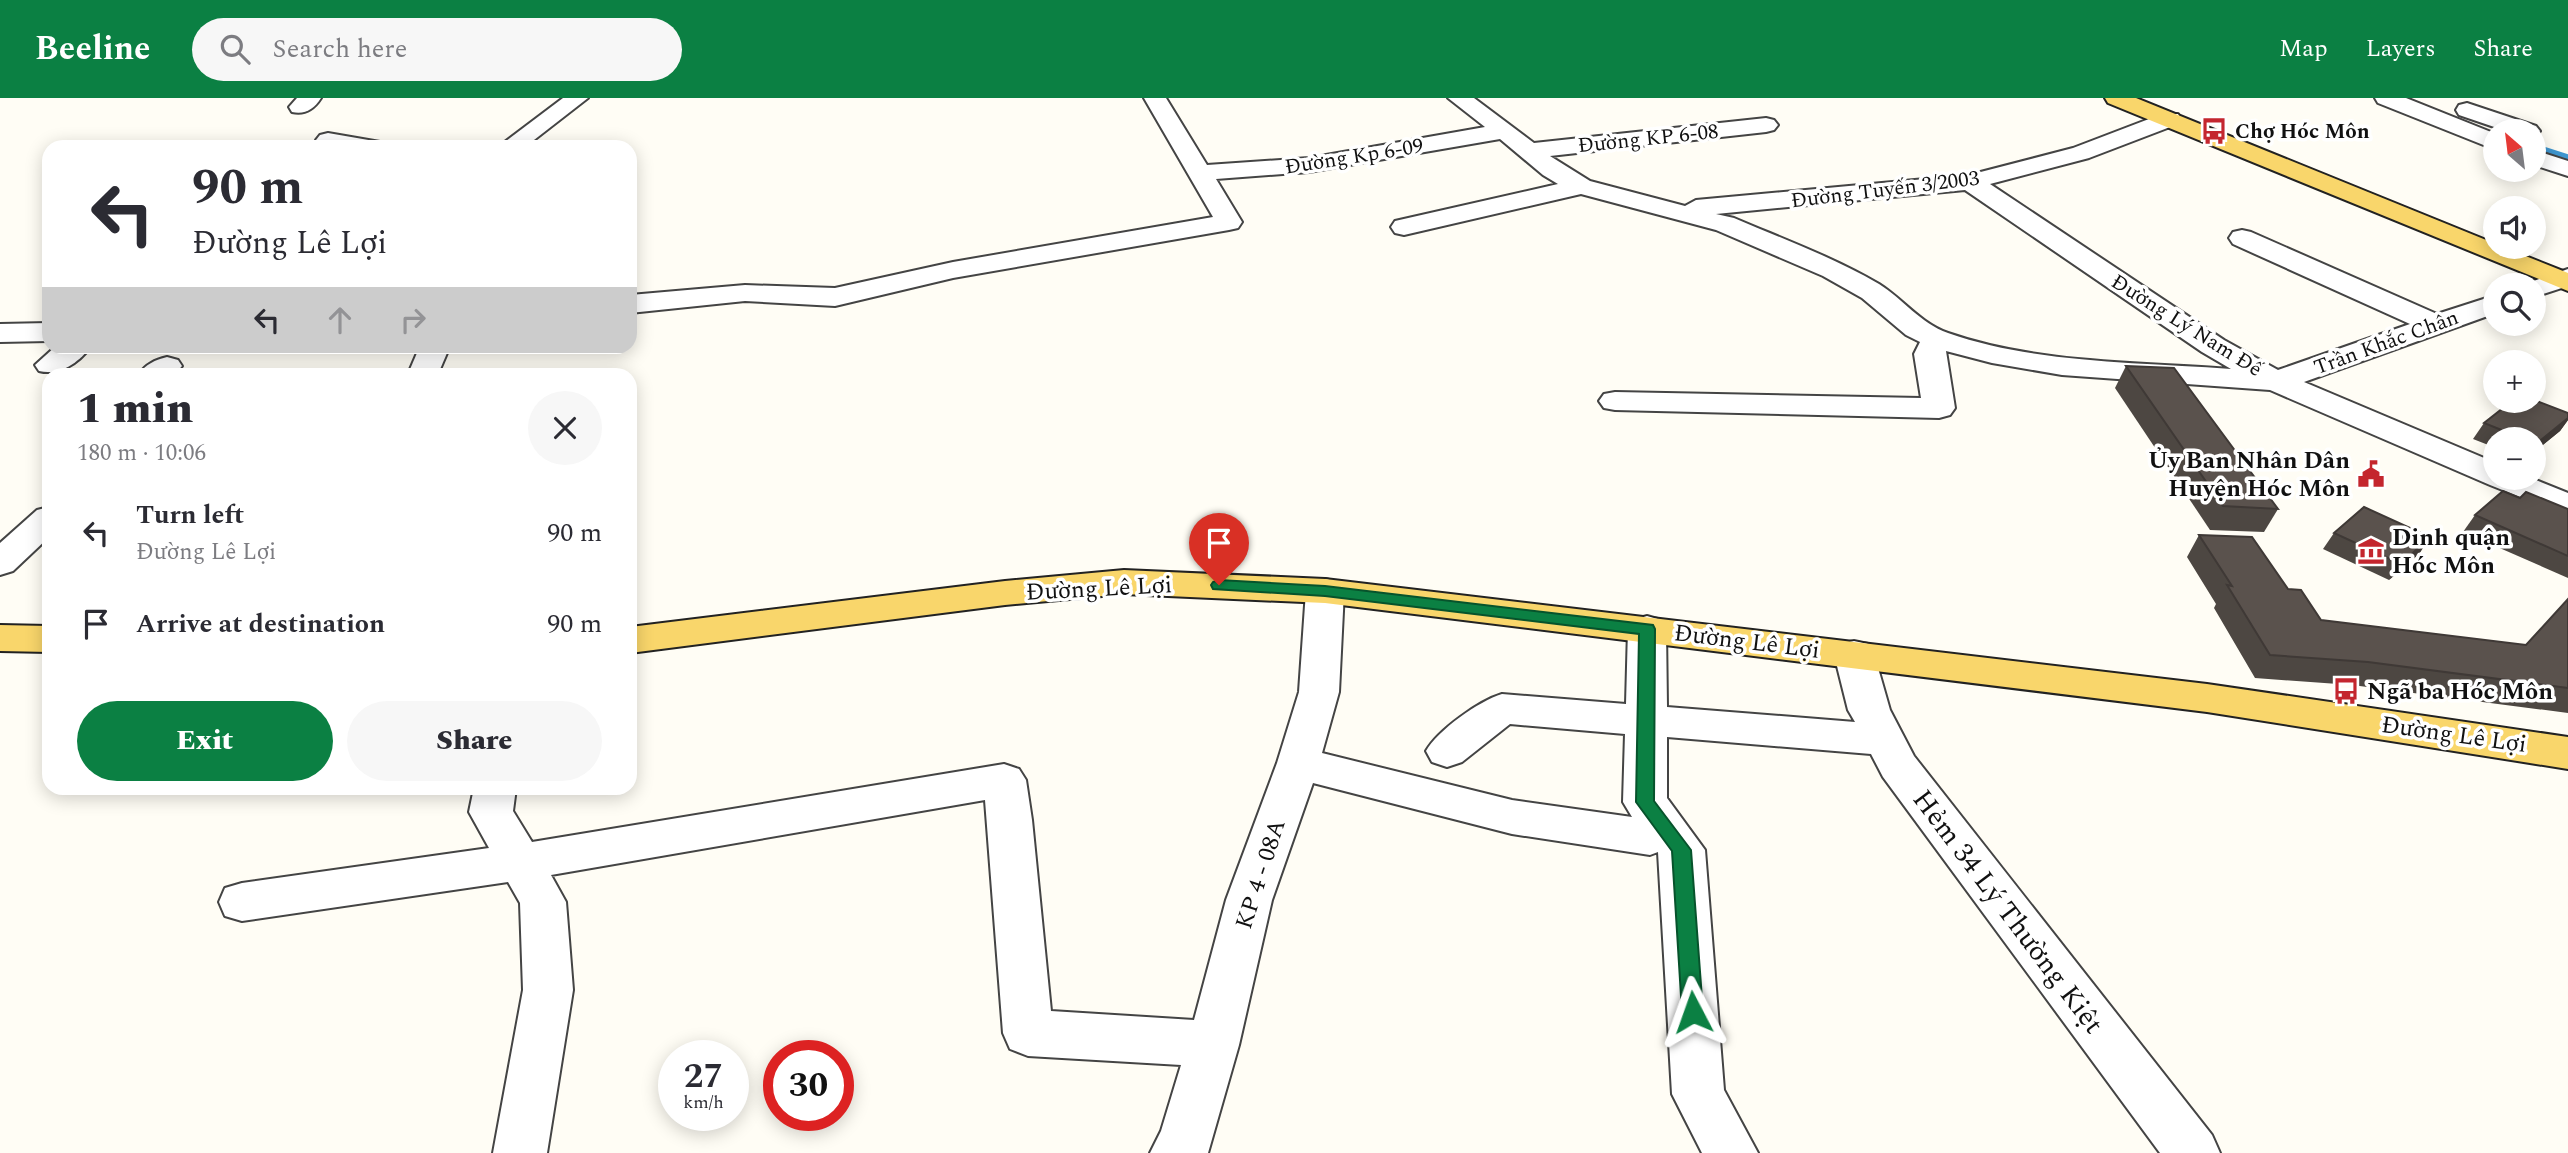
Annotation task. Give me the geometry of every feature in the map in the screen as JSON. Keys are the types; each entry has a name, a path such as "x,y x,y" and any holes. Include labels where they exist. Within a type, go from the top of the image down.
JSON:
{"main road":[{"path":"2116,98 2557,282"},
{"name":"Đường Lê Lợi","path":"637,639 1005,593 1124,582 1325,591 1854,653 2207,698 2568,753"},
{"path":"0,638 42,639"}],"street":[{"path":"520,140 577,98"},
{"path":"637,303 745,293 835,297 953,270 1229,222 1155,98"},
{"path":"1459,98 1552,170 1581,186 1725,224 1833,270 1872,292 1916,329 1936,339 1992,354 2062,366 2276,381"},
{"path":"2386,98 2483,138"},
{"path":"2438,98 2495,119"},
{"name":"Đường Tuyến 3/2003","path":"1676,209 1970,182 2081,153 2170,119"},
{"name":"Đường KP 6-08","path":"1530,151 1766,125"},
{"name":"Đường Kp 6-09","path":"1201,173 1309,165 1505,131"},
{"path":"2546,137 2568,145"},
{"path":"2546,161 2568,169"},
{"name":"Đường Lý Nam Đế","path":"1970,182 2213,346 2276,381 2483,469"},
{"path":"1404,228 1581,186"},
{"path":"2242,237 2435,324"},
{"name":"Trần Khắc Chân","path":"2276,381 2483,307"},
{"path":"0,332 42,332"},
{"path":"1615,401 1940,408 1930,354 1936,339"},
{"path":"50,365 65,354"},
{"path":"2535,492 2568,475"},
{"path":"2530,490 2568,505"},
{"path":"0,563 42,524"},
{"name":"KP 4 - 08A","path":"1177,1153 1184,1146 1213,1045 1249,900 1298,763 1319,692 1325,591"},
{"path":"1647,629 1645,802 1682,850 1698,1094 1731,1153"},
{"name":"Hẻm 34 Lý Thường Kiệt","path":"1854,653 1870,709 1898,766 2193,1153"},
{"path":"1447,751 1502,709 1885,740"},
{"path":"1298,763 1512,817 1650,837 1665,827"},
{"path":"242,902 520,862 1004,780 1010,820 1028,1032 1213,1045"},
{"path":"494,795 491,812 543,902 548,990 520,1153"}],"building":[{"path":"2126,366 2174,368 2278,509 2223,506"},
{"path":"2546,405 2568,413 2568,418 2546,436 2546,427 2494,427 2484,423 2497,413 2546,413"},
{"path":"2503,491 2520,498 2526,492 2568,509 2568,556 2475,515"},
{"path":"2364,507 2430,537 2401,564 2334,533"},
{"path":"2199,535 2252,537 2288,589 2301,590 2321,620 2526,645 2568,599 2568,688 2368,662 2270,655 2227,585 2232,586"}],"waterway":[{"path":"2546,151 2568,158"}],"place":[{"name":"Chợ Hóc Môn","path":"2214,131"},
{"name":"Ủy Ban Nhân Dân Huyện Hóc Môn","path":"2371,474"},
{"name":"Dinh quận Hóc Môn","path":"2371,551"},
{"name":"Ngã ba Hóc Môn","path":"2346,691"}],"route":[{"path":"1219,585 1325,591 1647,629 1645,802 1682,850 1693,1012"}]}
